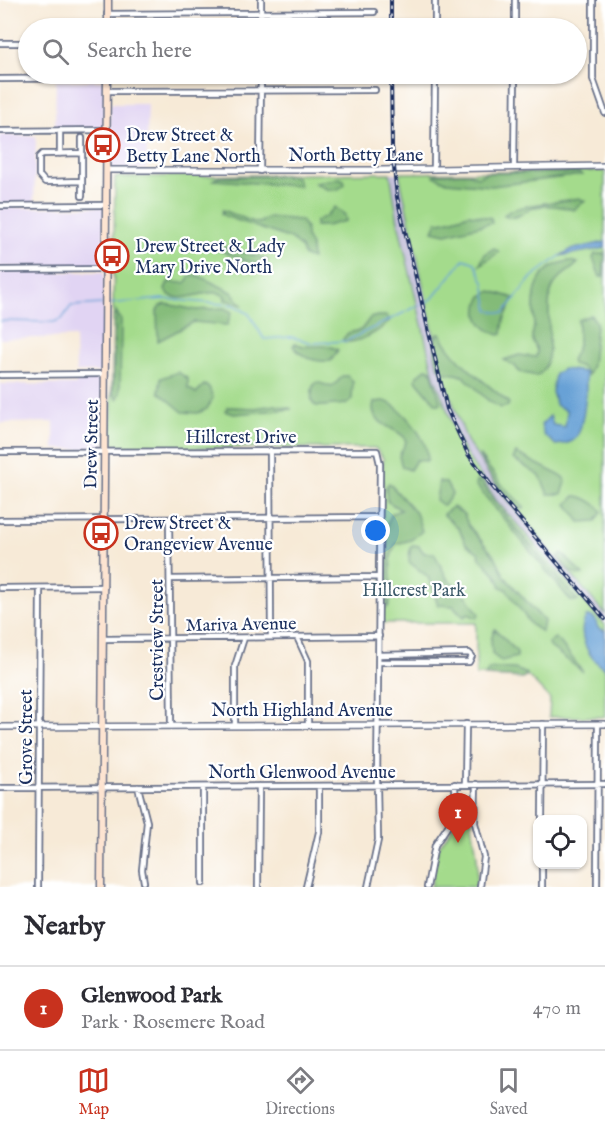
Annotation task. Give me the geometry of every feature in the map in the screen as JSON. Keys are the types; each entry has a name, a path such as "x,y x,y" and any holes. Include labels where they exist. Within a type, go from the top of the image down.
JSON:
{"main road":[{"path":"108,0 108,18"},
{"name":"Drew Street","path":"101,887 107,374 107,84"}],"street":[{"path":"261,0 261,18"},
{"path":"435,0 435,18"},
{"path":"515,0 515,18"},
{"path":"593,0 593,79 605,114"},
{"path":"108,14 374,12"},
{"path":"0,43 18,42"},
{"path":"0,78 18,78"},
{"path":"260,171 261,84"},
{"path":"434,169 435,84"},
{"path":"514,168 515,84"},
{"path":"107,91 375,90"},
{"path":"0,130 107,130"},
{"path":"60,130 60,154"},
{"path":"82,138 82,196"},
{"path":"82,153 40,155 41,179 82,181"},
{"name":"North Betty Lane","path":"107,170 260,171 605,166"},
{"path":"0,206 107,205"},
{"path":"0,270 106,269"},
{"path":"0,375 107,374"},
{"path":"270,450 271,637"},
{"name":"Hillcrest Drive","path":"0,452 377,451 380,459 379,517"},
{"path":"0,520 379,517 378,840 368,887"},
{"name":"Crestview Street","path":"170,519 171,726"},
{"path":"170,579 379,577"},
{"path":"0,588 104,587"},
{"name":"Grove Street","path":"38,887 40,588"},
{"name":"Mariva Avenue","path":"103,639 379,636"},
{"path":"297,637 308,661 308,725"},
{"path":"235,725 235,666 244,638"},
{"path":"379,655 469,653 472,659 469,662 379,662"},
{"path":"465,784 466,724"},
{"path":"543,724 543,815"},
{"path":"597,887 598,783 602,724"},
{"name":"North Highland Avenue","path":"0,727 602,724"},
{"name":"North Glenwood Avenue","path":"0,788 605,783"},
{"path":"427,887 435,845 456,814 455,784"},
{"path":"476,784 475,823 484,857 480,887"},
{"path":"258,887 259,786"},
{"path":"306,887 319,832 319,786"},
{"path":"138,787 147,822 142,870 144,882"},
{"path":"203,787 203,884"},
{"path":"542,869 542,887"}],"shaded area":[{"path":"56,84 105,84 104,128 55,128"},
{"path":"110,104 148,104 146,169 110,168"},
{"path":"0,135 36,136 34,203 0,203"},
{"path":"390,173 399,173 442,373 467,441 502,494 605,614 605,625 496,500 461,446 434,376 398,222"},
{"path":"104,207 104,267 0,267 0,208"},
{"path":"0,272 104,272 104,372 76,372 75,337 0,339"},
{"path":"76,377 104,377 103,449 54,449 54,422 0,423 0,384 76,385"}],"green space":[{"path":"605,171 605,614 502,494 467,441 442,373 399,173"},
{"name":"Hillcrest Park","path":"390,173 398,222 434,376 461,446 496,500 605,625 605,717 549,717 550,699 528,676 476,675 476,623 381,623 383,458 375,448 116,448 111,444 115,177"},
{"path":"468,173 478,177 486,173 578,173 582,175 492,186 447,182 434,176 435,174"},
{"path":"219,177 296,177 300,186 213,180"},
{"path":"339,178 344,180 345,184 334,190 326,189 315,183"},
{"path":"579,198 585,201 574,210 545,206 531,208 513,217 504,215 517,208"},
{"path":"335,207 345,215 346,221 315,226 316,221 326,216"},
{"path":"223,210 259,223 269,217 300,220 306,227 306,237 311,246 312,259 304,256 301,248 291,239 225,216 222,214"},
{"path":"469,214 491,218 492,223 446,234 433,231 437,222"},
{"path":"212,244 268,260 264,264 245,261 212,247"},
{"path":"494,248 499,252 480,265 484,255"},
{"path":"595,254 605,254 603,277 600,277 593,258"},
{"path":"569,261 578,263 557,280 552,289 549,310 549,349 544,370 537,376 519,372 515,366 504,360 519,355 536,357 537,350 532,338 535,293 538,284 548,269"},
{"path":"197,275 232,292 242,305 225,300 225,296 218,293 177,298 170,296 165,290 168,282 185,283 190,276"},
{"path":"491,291 514,298 504,320 502,334 499,335 487,329 478,315 482,296"},
{"path":"166,304 196,310 224,308 232,312 227,325 194,322 158,341 157,311 160,306"},
{"path":"116,311 121,320 120,394 117,399 113,393"},
{"path":"591,315 596,326 592,365 588,375 582,367 572,364 571,360 578,346 578,320"},
{"path":"386,316 390,320 369,336 357,341 345,342 343,339 348,333 361,330 370,318"},
{"path":"440,333 462,363 509,403 508,406 501,408 495,405 462,376 442,371 439,368 435,347 436,335"},
{"path":"295,343 305,346 327,346 338,350 331,361 320,361 306,357 293,346"},
{"path":"427,368 431,370 441,404 436,404 416,380 417,376"},
{"path":"178,372 188,379 188,388 196,393 204,385 209,387 213,398 207,409 198,413 183,412 159,392 161,378"},
{"path":"343,376 348,376 353,382 352,399 348,403 324,406 313,404 313,386 317,382 332,387"},
{"path":"384,401 399,410 414,426 425,445 427,461 416,460 410,470 402,467 399,456 406,442 404,437 378,420 373,409 374,402"},
{"path":"275,405 292,409 234,414 225,411 228,407 255,408"},
{"path":"516,453 563,477 566,482 562,494 548,494 540,476 513,459"},
{"path":"479,455 524,509 516,509 488,473"},
{"path":"439,481 446,483 452,494 444,506 436,500"},
{"path":"477,481 480,481 509,520 578,601 571,601 476,485"},
{"path":"389,483 416,513 422,531 411,540 396,544 391,559 391,595 387,608 387,525 392,513 401,510 387,501 386,487"},
{"path":"575,496 587,499 600,509 602,512 596,521 580,522 567,504"},
{"path":"453,507 464,514 468,525 496,558 505,577 544,621 542,632 531,625 506,589 501,587 496,575 480,558 479,553 466,544 459,529 443,514"},
{"path":"414,545 419,546 424,553 434,553 448,580 461,588 479,614 477,618 468,614 464,617 453,606 438,605 428,577 409,562 410,548"},
{"path":"562,553 583,575 576,574 565,567 558,557"},
{"path":"495,629 517,652 517,657 501,661 492,654 491,639"},
{"path":"555,638 583,672 549,646 548,643"},
{"path":"489,669 515,669 527,674 523,678 485,676"},
{"path":"458,794 470,794 477,862 476,885 475,887 431,887 438,848 458,819"}],"water":[{"path":"605,242 605,248 560,256 570,250"},
{"path":"563,369 585,372 586,396 581,426 575,439 569,443 556,445 544,435 541,425 550,416 553,425 565,427 567,411 556,405 552,392 555,374"},
{"path":"590,616 595,619 598,628 605,631 605,669 593,659 585,646 583,624 586,617"}],"waterway":[{"path":"107,304 163,299 234,305 249,314 264,339 291,337 313,343 346,341 432,299 464,259 475,263 484,282 489,311 504,313 532,277 560,256"},
{"path":"0,321 54,322 62,319 71,306 102,304"}],"railway":[{"path":"391,0 391,18"},
{"path":"391,84 392,147 397,197 447,409 468,454 491,485 605,619"}],"place":[{"name":"Drew Street & Betty Lane North","path":"103,145"},
{"name":"Drew Street & Lady Mary Drive North","path":"112,256"},
{"name":"Drew Street & Orangeview Avenue","path":"101,533"},
{"name":"Glenwood Park","path":"458,843"}]}
